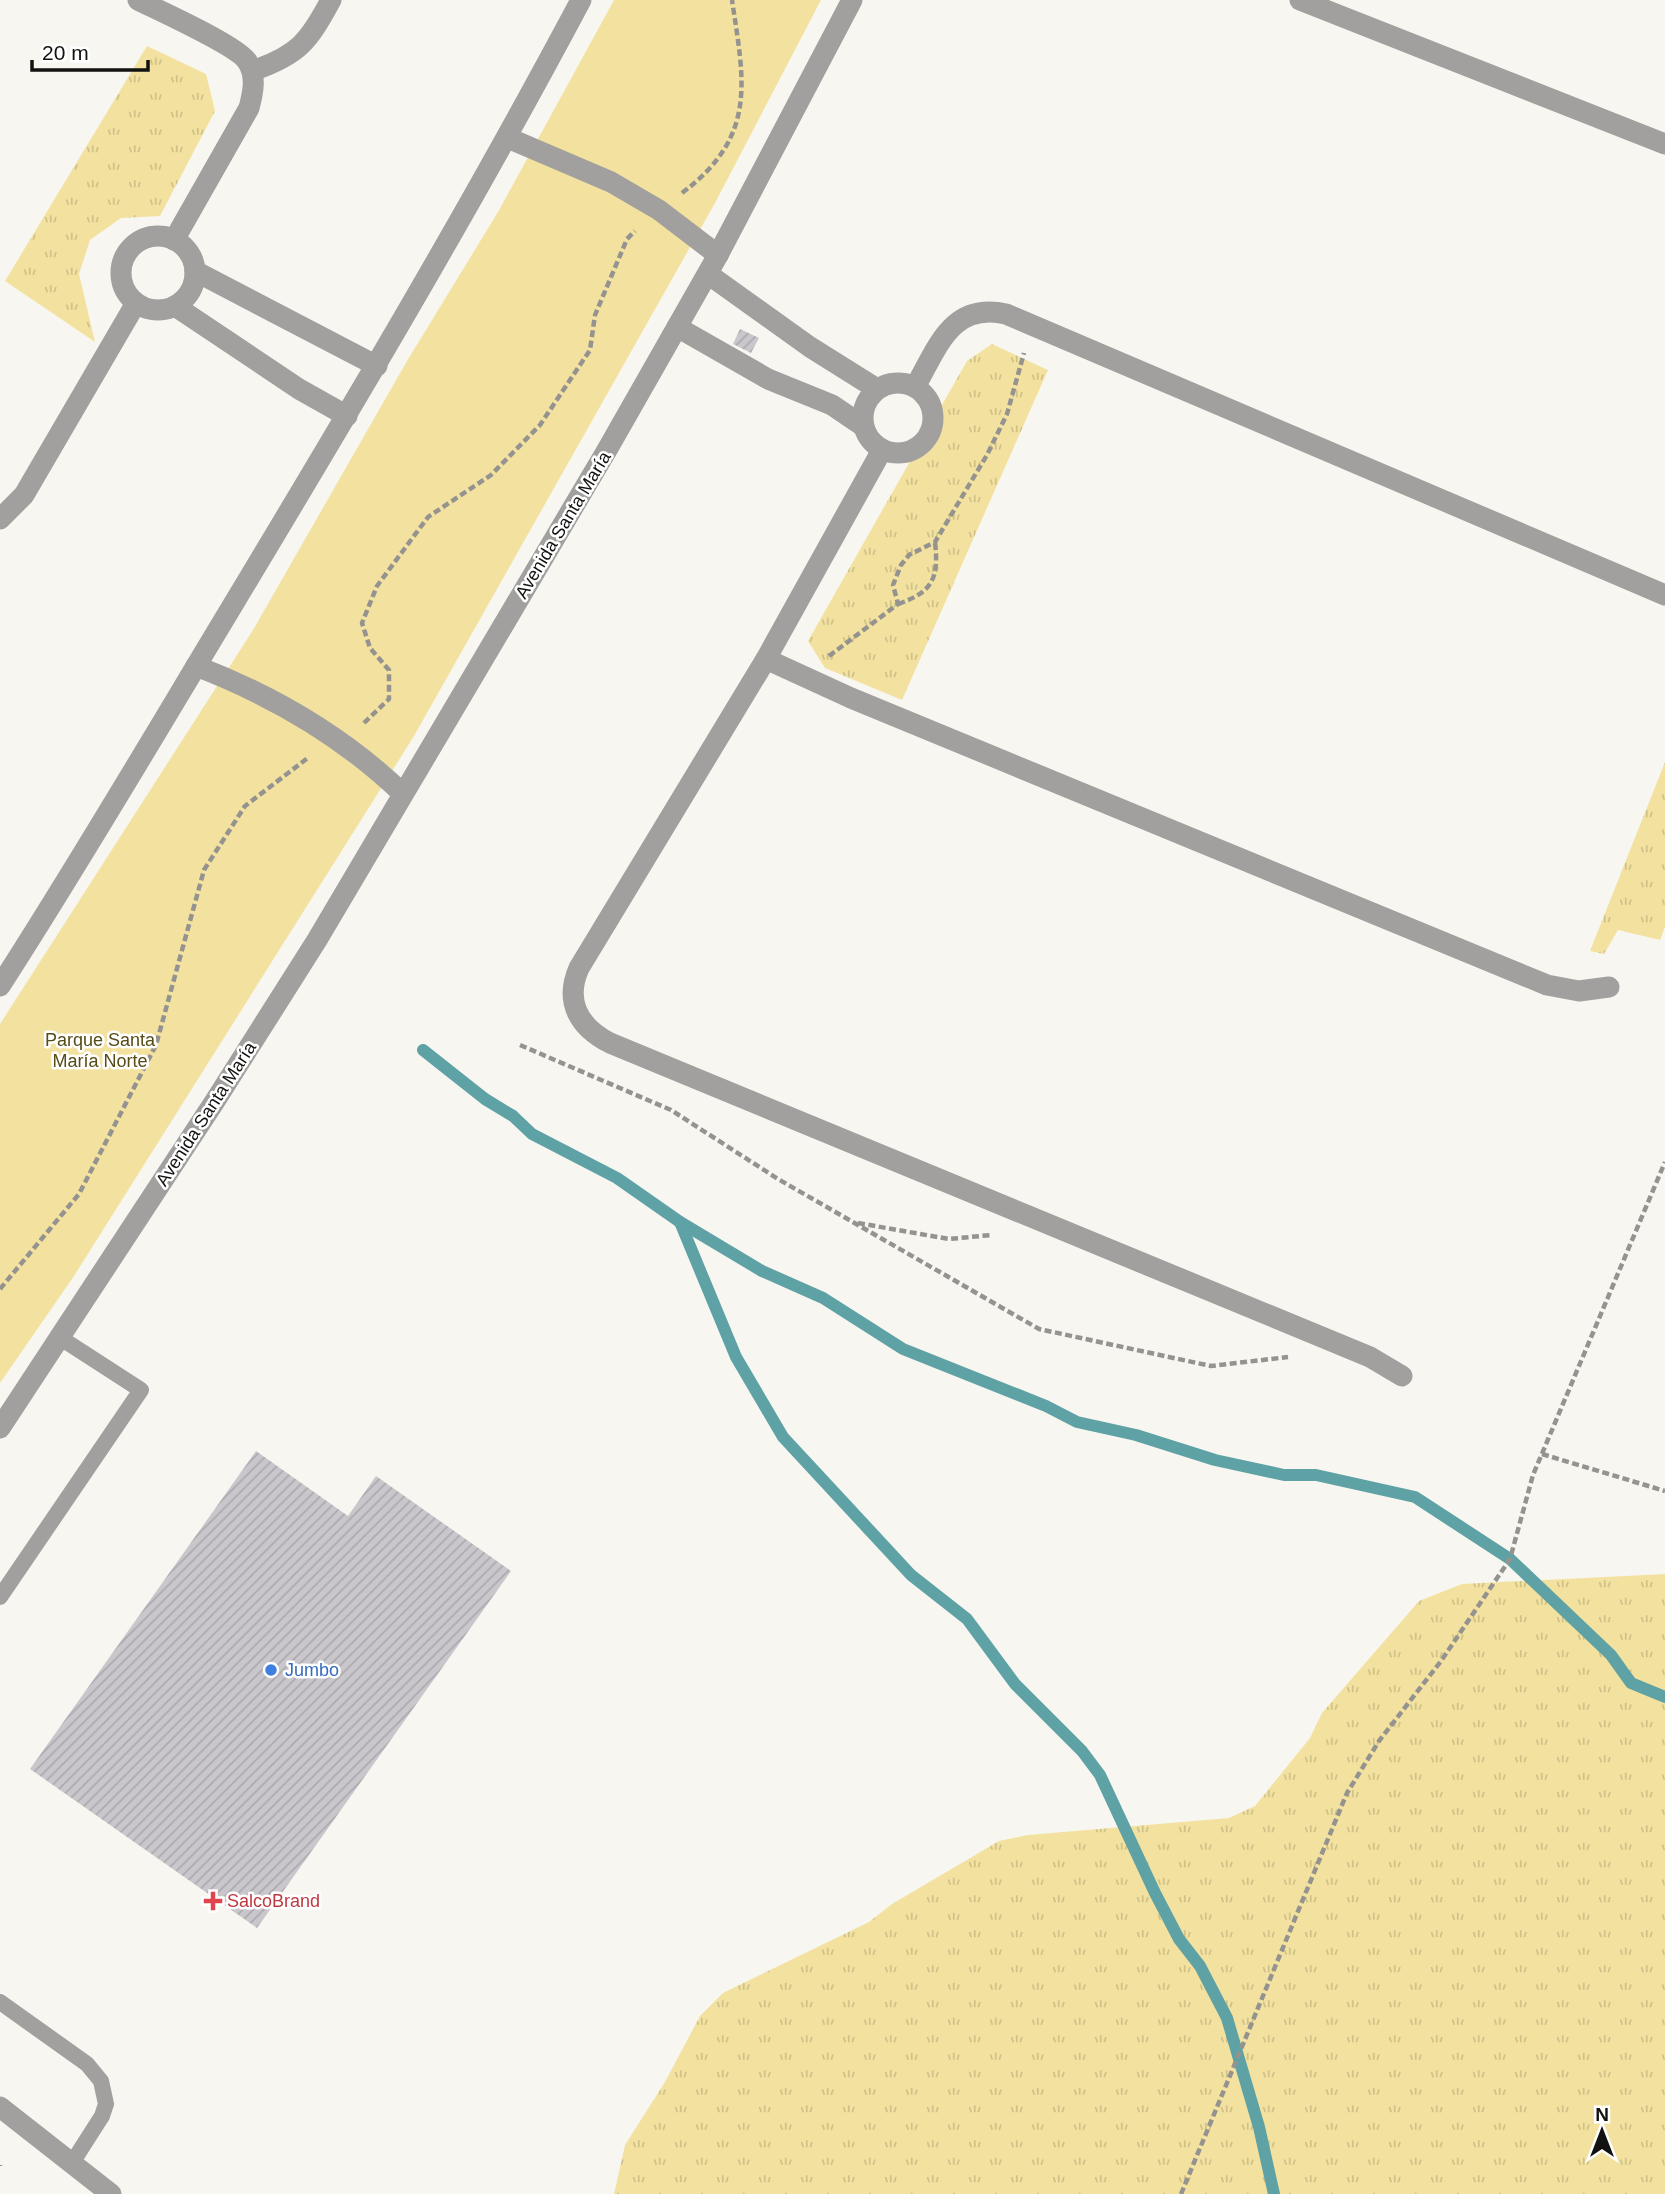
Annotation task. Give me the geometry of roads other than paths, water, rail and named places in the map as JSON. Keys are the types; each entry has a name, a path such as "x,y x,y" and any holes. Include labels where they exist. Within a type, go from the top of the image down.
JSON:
{"street":[{"path":"138,0 241,55 252,71 253,93 249,108 174,240"},
{"path":"252,71 296,53 309,38 331,0"},
{"path":"0,986 377,366 508,138 581,0"},
{"name":"Avenida Santa María","path":"0,1428 222,1089 404,794 719,255 852,0"},
{"path":"1300,0 1665,144"},
{"path":"508,138 598,176 659,210 719,255"},
{"path":"153,236 174,240 191,256 195,271 190,291 175,306 160,310 136,303 128,296 120,275 125,254 133,245 153,236"},
{"path":"195,271 377,366"},
{"path":"708,274 810,347 877,390"},
{"path":"0,519 23,495 136,303"},
{"path":"175,306 299,389 346,416"},
{"path":"915,387 941,342 961,318 984,310 1006,314 1665,595"},
{"path":"677,327 788,389 832,405 863,426"},
{"path":"896,382 915,387 923,393 933,410 932,430 927,439 912,451 902,453 882,450 870,440 863,426 864,405 877,390 896,382"},
{"path":"882,450 766,659 579,968 572,993 578,1018 586,1029 610,1043 1360,1353 1402,1376"},
{"path":"766,659 806,678 1546,985 1579,991 1609,987"},
{"path":"196,666 251,689 336,738 372,764 404,794"},
{"path":"0,2107 111,2194"}],"lane":[{"path":"0,1597 141,1391 60,1337"},
{"path":"0,2002 87,2064 101,2081 106,2104 102,2116 72,2163"}],"waterway":[{"path":"423,1050 485,1099 513,1116 532,1134 617,1178 680,1222 762,1271 823,1298 903,1349 1046,1406 1077,1422 1136,1435 1215,1460 1284,1475 1316,1475 1415,1497 1510,1559 1611,1655 1631,1683 1665,1697"},
{"path":"680,1222 736,1357 783,1437 911,1575 967,1619 1015,1684 1082,1751 1100,1775 1179,1939 1200,1966 1227,2018 1259,2127 1274,2194"}],"place":[{"name":"Jumbo","path":"271,1670"},
{"name":"SalcoBrand","path":"213,1901"}],"park label":[{"name":"Parque Santa María Norte","path":"100,1050"}]}
